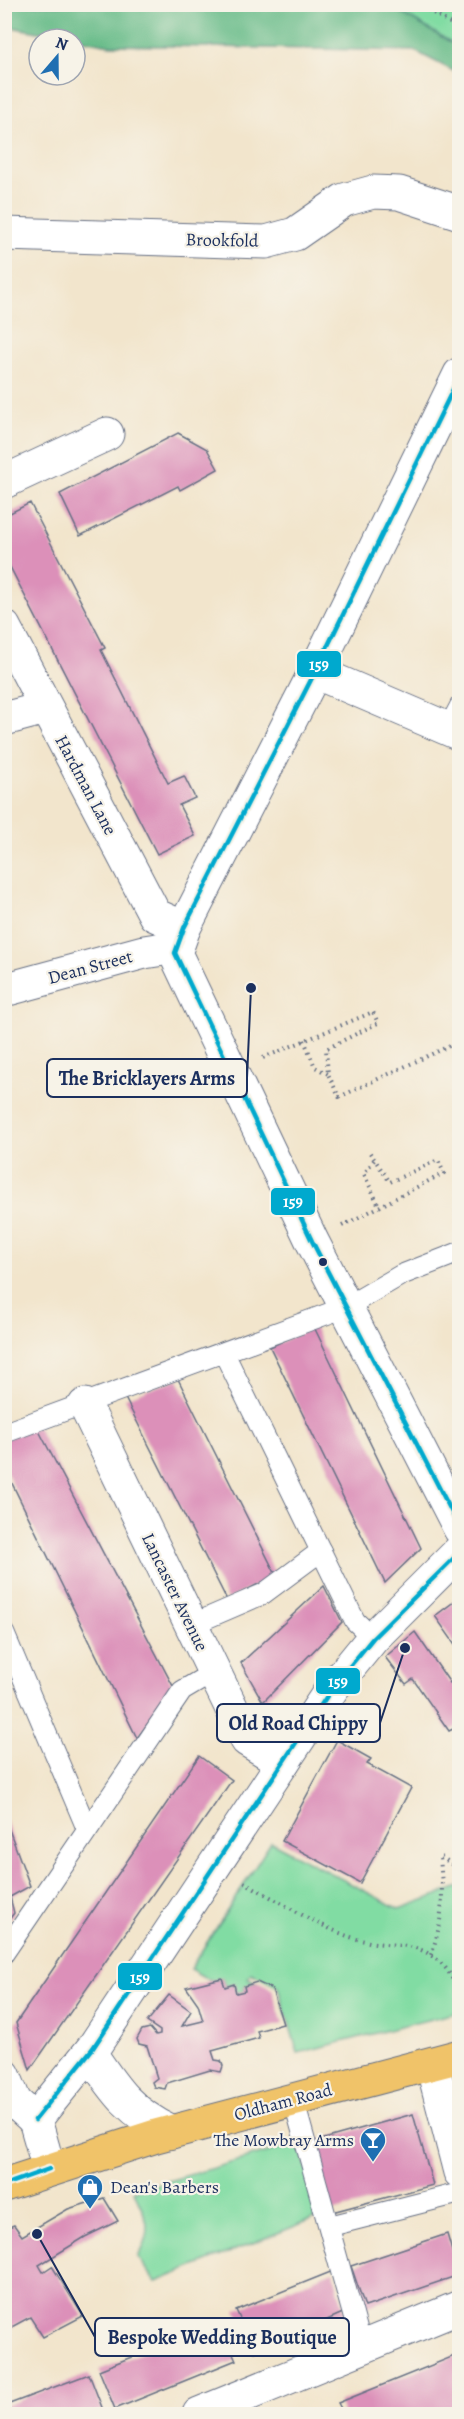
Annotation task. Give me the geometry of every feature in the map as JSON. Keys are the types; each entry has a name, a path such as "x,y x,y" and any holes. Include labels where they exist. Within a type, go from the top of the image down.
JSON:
{"highway":[{"name":"Oldham Road","path":"4,2185 171,2132 293,2098 446,2060"}],"street":[{"name":"Brookfold","path":"4,234 266,242 295,234 344,200 374,192 399,193 459,213"},
{"path":"459,374 315,672 180,938 180,966 233,1070 312,1241 459,1529"},
{"path":"4,482 107,434"},
{"name":"Hardman Lane","path":"4,627 155,915 180,938"},
{"path":"315,672 456,723"},
{"path":"4,719 45,708"},
{"name":"Dean Street","path":"4,990 144,951 180,938"},
{"name":"Lancaster Avenue","path":"85,1405 247,1740 283,1762"},
{"path":"35,2120 90,2053 333,1687 373,1638 459,1551"},
{"path":"90,2053 124,2102 154,2124 171,2132"},
{"path":"446,2060 459,2172"},
{"path":"4,2075 15,2102 35,2120 49,2169"},
{"path":"199,2415 459,2307"}],"lane":[{"path":"4,1433 346,1307 401,1275 459,1252"},
{"path":"224,1353 355,1621 373,1638"},
{"path":"191,1625 262,1594 321,1551"},
{"path":"4,1633 87,1829"},
{"path":"4,1953 182,1691 213,1672"},
{"path":"293,2098 362,2347"},
{"path":"330,2226 459,2193"}],"path":[{"path":"418,4 459,29"},
{"path":"233,1070 373,1012 378,1023 326,1049 328,1074 339,1097 459,1041"},
{"path":"304,1040 315,1067 328,1074"},
{"path":"312,1241 380,1208 444,1173 438,1160 390,1182 368,1150"},
{"path":"374,1160 364,1174 380,1208"},
{"path":"431,1955 440,1930 444,1902 440,1857 459,1869"},
{"path":"241,1881 321,1923 364,1941 407,1945 431,1955 451,1973 459,1997"}],"green space":[{"path":"4,5 388,5 459,47 459,74 415,51 110,45 87,41 87,27 27,27 27,30 5,26"},
{"path":"388,5 459,5 459,47"},
{"path":"271,1842 399,1909 459,1887 459,2012 298,2053 278,1987 251,1973 248,1978 257,1982 244,1986 245,1991 236,1993 234,1984 225,1987 222,1978 211,1981 190,1969"},
{"path":"299,2143 320,2216 156,2282 138,2257 147,2239 148,2231 134,2191"}],"building":[{"path":"178,433 207,449 218,469 180,490 178,486 80,536 60,494"},
{"path":"30,503 105,648 101,650 168,783 184,776 195,798 179,805 195,836 157,854 4,555 4,516"},
{"path":"314,1327 421,1548 385,1583 270,1347"},
{"path":"178,1379 276,1575 227,1600 125,1398"},
{"path":"37,1427 174,1688 137,1738 4,1467 4,1439"},
{"path":"324,1586 342,1622 263,1702 241,1663"},
{"path":"459,1598 459,1650 435,1616"},
{"path":"415,1632 450,1683 459,1678 459,1726 449,1731 413,1679 406,1684 385,1657"},
{"path":"337,1740 371,1759 367,1764 411,1788 360,1883 282,1841"},
{"path":"199,1756 232,1780 30,2070 16,2023"},
{"path":"4,1816 30,1886 10,1897 14,1913 4,1926"},
{"path":"222,1978 225,1987 234,1984 236,1993 245,1991 244,1986 257,1982 272,1989 283,2024 257,2031 259,2038 212,2051 215,2060 221,2061 223,2066 221,2072 210,2070 167,2083 165,2089 154,2087 152,2082 157,2078 147,2046 139,2044 137,2039 142,2030 150,2028 156,2035 160,2034 160,2031 147,2022 169,1995 191,2011 182,2026 203,2021 198,2004 186,1987"},
{"name":"The Mowbray Arms","path":"413,2114 433,2185 332,2212 313,2142"},
{"path":"104,2198 118,2221 85,2237 39,2265 43,2272 52,2266 83,2316 43,2337 30,2317 8,2329 4,2321 4,2229 14,2225 22,2236 68,2209"},
{"path":"447,2234 459,2275 365,2307 351,2266"},
{"path":"333,2271 345,2312 255,2352 236,2310"},
{"path":"219,2322 236,2360 115,2409 99,2370"},
{"path":"459,2354 459,2413 344,2414 338,2403"},
{"path":"89,2374 103,2410 92,2414 4,2414 4,2406"}],"transit line":[{"name":"159","path":"460,375 315,672 184,928 175,953 312,1241 460,1528"},
{"name":"159","path":"35,2120 93,2048 333,1687 373,1638 460,1552"},
{"name":"159","path":"4,2185 49,2169"}],"place":[{"name":"The Bricklayers Arms","path":"251,988"},
{"name":"Old Road Chippy","path":"405,1648"},
{"name":"The Mowbray Arms","path":"373,2163"},
{"name":"Dean's Barbers","path":"90,2210"},
{"name":"Bespoke Wedding Boutique","path":"37,2234"}]}
